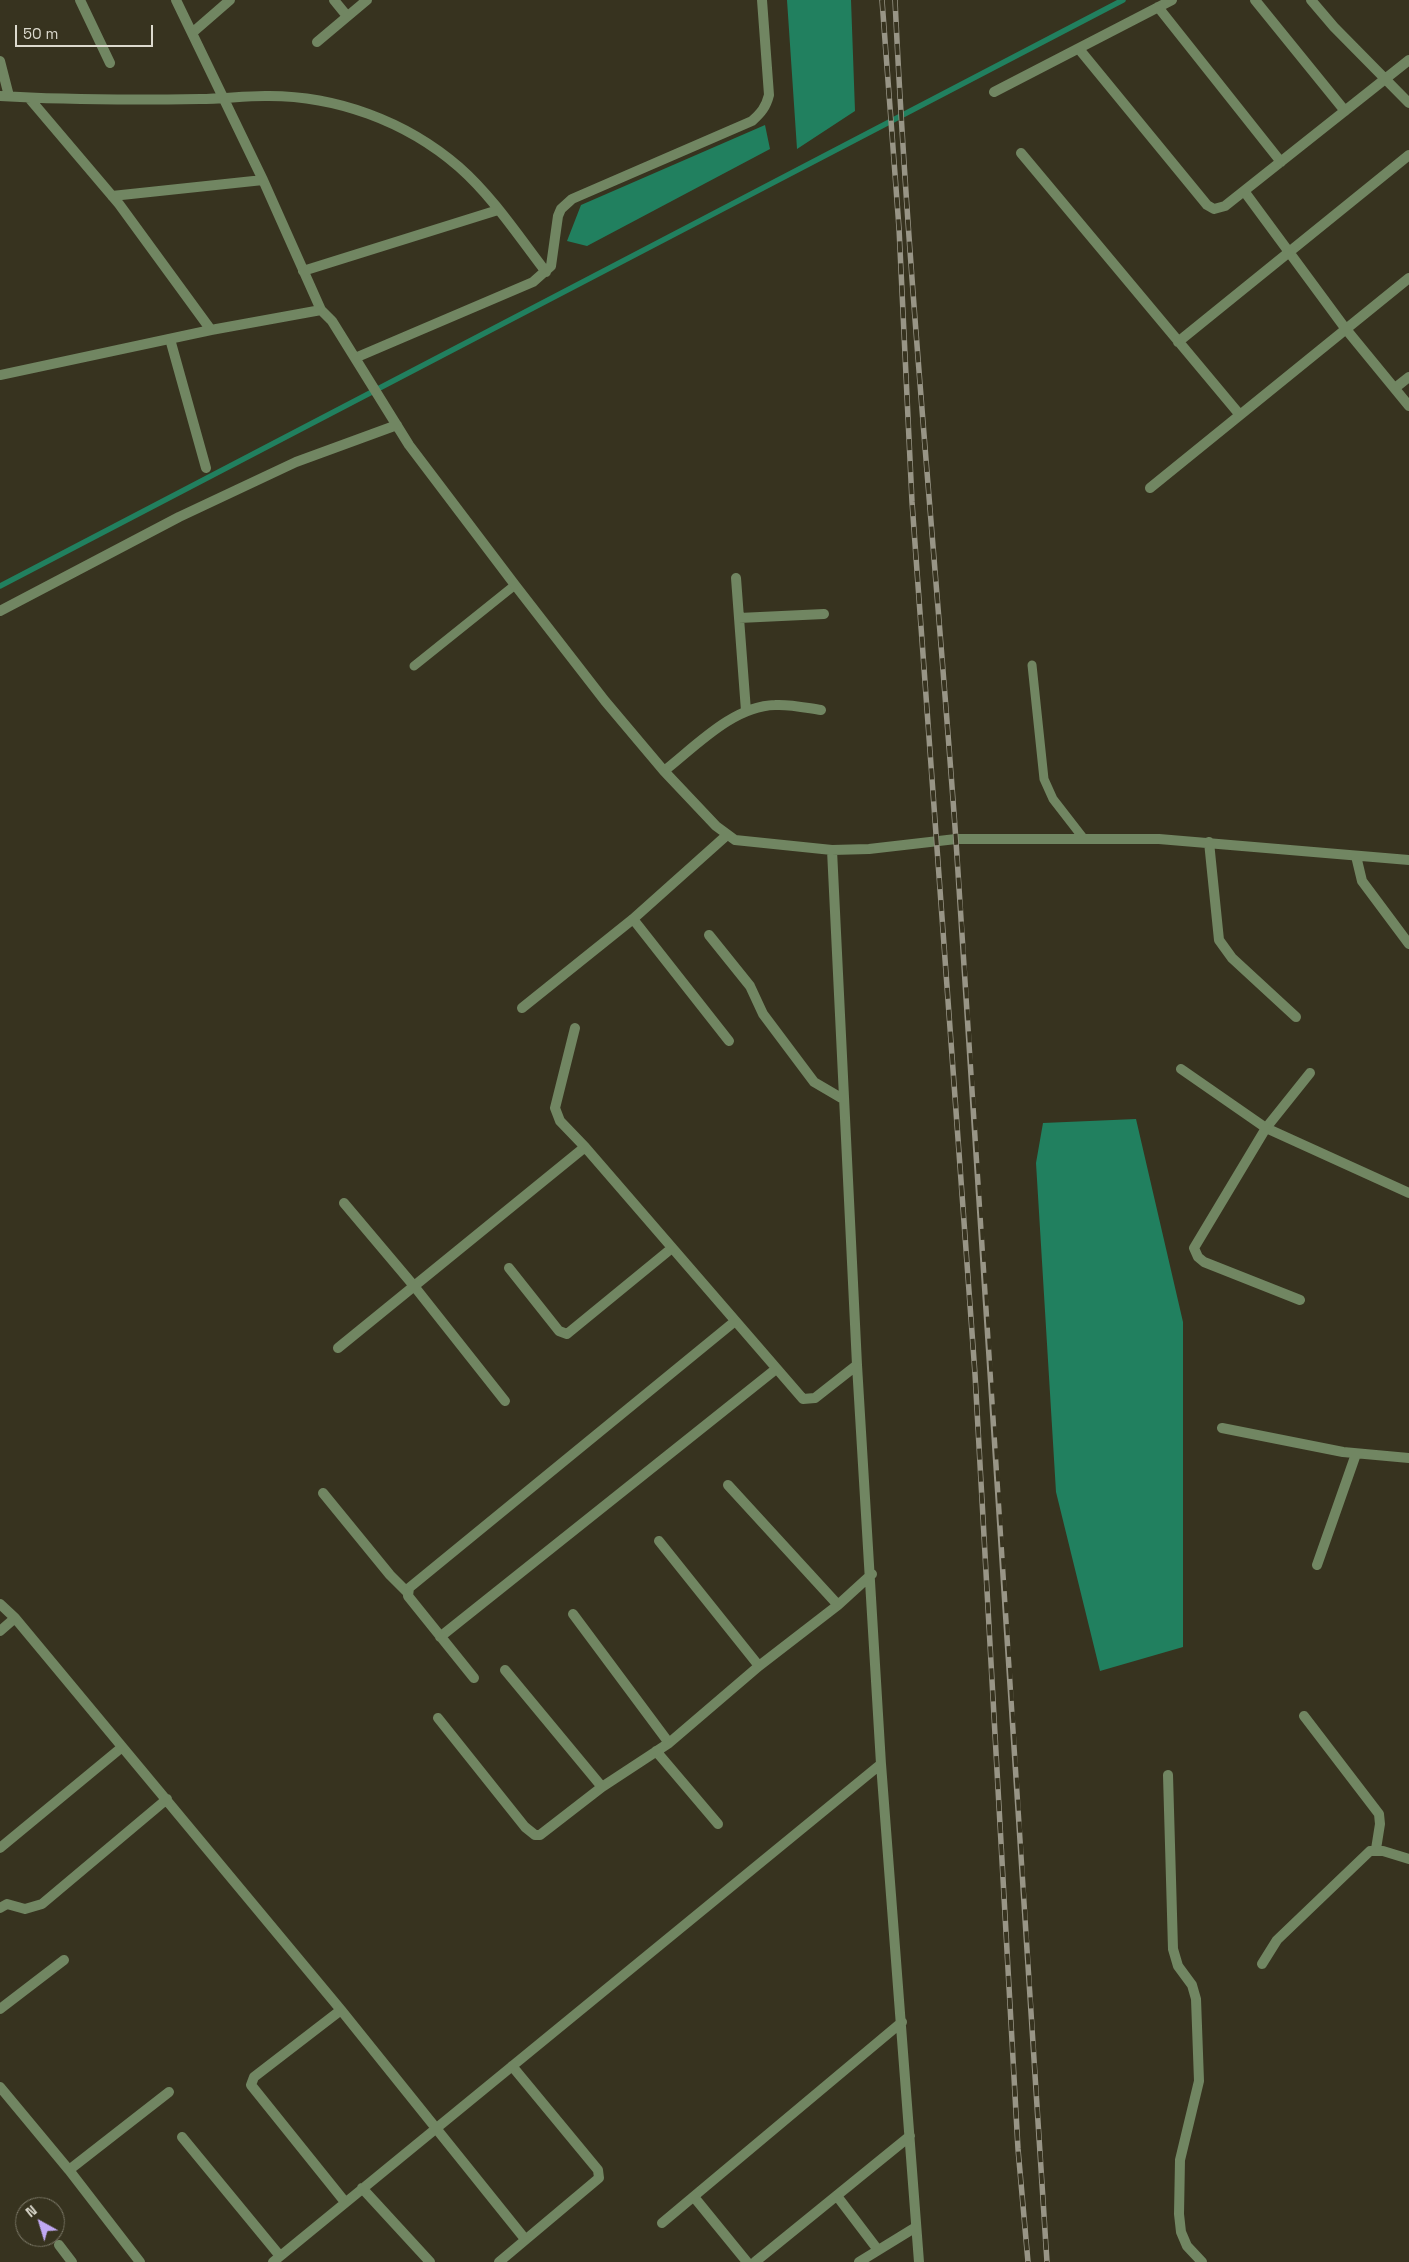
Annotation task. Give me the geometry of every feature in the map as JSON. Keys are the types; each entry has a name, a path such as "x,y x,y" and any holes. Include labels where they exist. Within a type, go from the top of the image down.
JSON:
{"street":[{"path":"80,0 110,63"},
{"path":"176,0 263,180 321,310 332,321 385,408 515,585 605,701 664,771 727,836 743,842 832,850 869,849 956,839 1159,839 1409,860"},
{"path":"192,33 230,0"},
{"path":"334,0 347,16"},
{"path":"317,42 367,0"},
{"path":"355,358 516,291 546,272 554,258 558,216 561,209 572,199 752,120 760,113 766,105 769,95 762,0"},
{"path":"994,92 1172,0"},
{"path":"1254,0 1345,111"},
{"path":"1311,0 1334,27 1409,102"},
{"path":"1158,8 1281,162"},
{"path":"1079,49 1207,205 1214,210 1244,191 1409,60"},
{"path":"0,61 6,82 4,96 29,98 202,99 266,96 308,98 339,104 371,115 406,130 458,166 498,210 546,272"},
{"path":"29,98 112,196 211,330"},
{"path":"1021,153 1240,415"},
{"path":"1178,342 1409,155"},
{"path":"112,196 263,180"},
{"path":"1244,191 1287,253 1409,406"},
{"path":"304,272 498,210"},
{"path":"1150,488 1409,278"},
{"path":"0,375 211,330 321,310"},
{"path":"170,339 206,468"},
{"path":"1395,388 1409,377"},
{"path":"0,611 180,517 296,462 397,425"},
{"path":"736,578 746,711"},
{"path":"739,618 824,614"},
{"path":"664,771 724,725 746,711 777,704 821,710"},
{"path":"522,1008 632,920 727,836"},
{"path":"1209,842 1219,940 1232,958 1296,1017"},
{"path":"832,850 857,1365 872,1574 881,1764 919,2262"},
{"path":"1356,856 1362,881 1409,944"},
{"path":"632,920 729,1041"},
{"path":"709,935 750,986 763,1014 814,1082 844,1099"},
{"path":"575,1028 555,1108 560,1121 585,1147 734,1322 803,1399 815,1398 857,1365"},
{"path":"1181,1069 1266,1128 1409,1193"},
{"path":"1300,1300 1204,1262 1198,1257 1194,1248 1266,1128 1310,1073"},
{"path":"338,1348 585,1147"},
{"path":"344,1203 414,1286 505,1401"},
{"path":"509,1268 559,1330 568,1334 672,1248"},
{"path":"408,1592 413,1583 734,1322"},
{"path":"440,1637 776,1369"},
{"path":"1222,1428 1356,1454 1409,1458"},
{"path":"1317,1565 1356,1454"},
{"path":"728,1485 838,1605"},
{"path":"323,1493 390,1575 408,1592 440,1637 474,1678"},
{"path":"659,1541 759,1666"},
{"path":"438,1718 525,1827 535,1835 540,1835 602,1787 669,1743 759,1666 838,1605 872,1574"},
{"path":"0,1604 15,1618 121,1748 167,1800 341,2010 525,2240"},
{"path":"573,1614 669,1743"},
{"path":"0,1631 15,1618"},
{"path":"505,1670 602,1787"},
{"path":"1262,1964 1277,1940 1365,1856 1376,1849 1380,1824 1379,1814 1304,1716"},
{"path":"0,1848 121,1748"},
{"path":"656,1751 718,1824"},
{"path":"182,2136 276,2259 881,1764"},
{"path":"1168,1775 1173,1949 1178,1966 1192,1985 1196,1999 1199,2081 1180,2160 1179,2214 1181,2232 1188,2246 1202,2262"},
{"path":"0,1908 7,1904 25,1908 42,1904 167,1800"},
{"path":"1376,1849 1409,1859"},
{"path":"0,2009 64,1960"},
{"path":"341,2010 254,2076 251,2085 345,2202"},
{"path":"662,2223 902,2022"},
{"path":"499,2262 596,2182 599,2174 512,2066"},
{"path":"0,2087 69,2170 140,2262"},
{"path":"69,2170 169,2092"},
{"path":"755,2262 910,2136"},
{"path":"362,2188 430,2262"},
{"path":"837,2196 878,2250"},
{"path":"694,2197 747,2262"},
{"path":"859,2262 916,2227"},
{"path":"61,2247 72,2262"}],"lane":[{"path":"414,666 515,585"},
{"path":"1032,665 1044,780 1053,799 1084,839"}],"shaded area":[{"path":"787,0 851,0 855,111 797,149"},
{"path":"765,125 770,149 587,246 567,241 581,205"},
{"path":"1136,1119 1183,1322 1183,1647 1100,1671 1056,1492 1036,1163 1043,1123"}],"waterway":[{"path":"0,586 1123,0"}],"railway":[{"path":"882,0 899,228 912,502 975,1374 1018,2149 1028,2262"},
{"path":"895,0 907,210 968,1018 1047,2262"}]}
